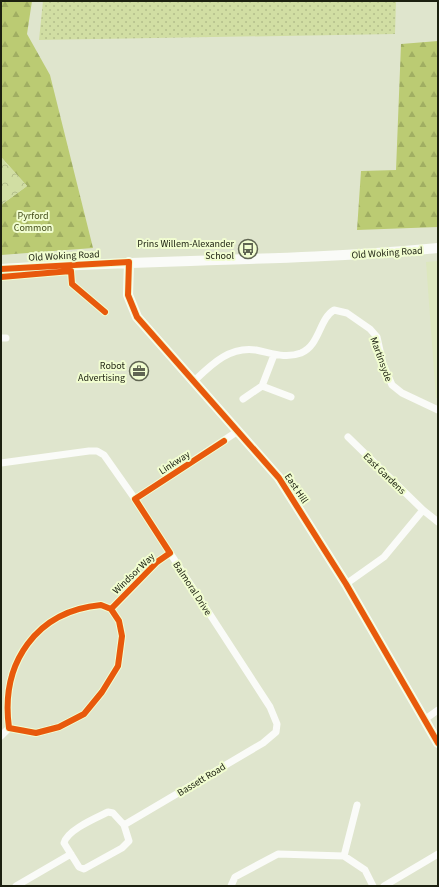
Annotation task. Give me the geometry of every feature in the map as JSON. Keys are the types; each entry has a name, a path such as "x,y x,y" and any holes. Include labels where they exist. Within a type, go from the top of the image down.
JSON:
{"street":[{"name":"Old Woking Road","path":"1,269 129,262 354,254 438,248"},
{"name":"East Hill","path":"129,262 128,295 137,317 278,478 346,584 438,743"},
{"name":"Martinsyde","path":"193,382 216,360 238,350 256,350 274,355 287,356 302,352 308,348 330,313 334,310 341,311 364,325 376,337 383,364 392,385 402,393 438,410"},
{"path":"243,399 262,386 274,355"},
{"path":"262,386 291,397"},
{"name":"Linkway","path":"135,499 238,432"},
{"name":"East Gardens","path":"348,437 423,510 438,522"},
{"name":"Balmoral Drive","path":"1,463 97,451 104,455 135,499 270,707 277,724 276,732"},
{"path":"346,584 384,557 423,510"},
{"name":"Windsor Way","path":"111,609 157,562 170,553"},
{"name":"Windsor Way","path":"101,605 111,609 118,621 122,636 118,666 102,692 84,714 59,727 36,733 9,728 5,714 4,687 12,660 32,634 52,619 82,607 101,605"},
{"path":"424,720 438,710"},
{"path":"1,736 9,728"},
{"name":"Bassett Road","path":"124,825 263,743 276,732"},
{"path":"344,856 357,805"},
{"path":"108,812 113,813 124,825 128,841 122,848 84,869 79,868 64,843 65,838 73,831 108,812"},
{"path":"16,886 71,854"},
{"path":"230,886 235,877 278,854 344,856 365,870 373,886"},
{"path":"384,886 438,854"}],"shaded area":[{"path":"438,261 438,398 436,398 426,262"}],"green space":[{"name":"Pyrford Common","path":"1,1 32,1 27,34 50,75 93,248 1,255 1,205 27,186 1,157"},
{"path":"43,1 396,1 395,34 39,40"},
{"path":"438,41 438,227 357,230 361,171 396,170 401,44"},
{"path":"1,157 27,186 1,205"}],"cycle path":[{"path":"1,269 129,262 128,295 137,317 279,478 346,584 438,743"},
{"path":"1,277 71,271 72,284 105,312"},
{"path":"111,609 157,562 170,553 135,499 224,441"},
{"path":"101,605 111,609 119,621 122,636 118,666 102,692 84,714 59,727 36,733 9,728 8,704 11,682 17,662 28,644 41,629 58,617 78,609 101,605"}],"place":[{"name":"Prins Willem-Alexander School","path":"248,249"},
{"name":"Robot Advertising","path":"139,371"}]}
